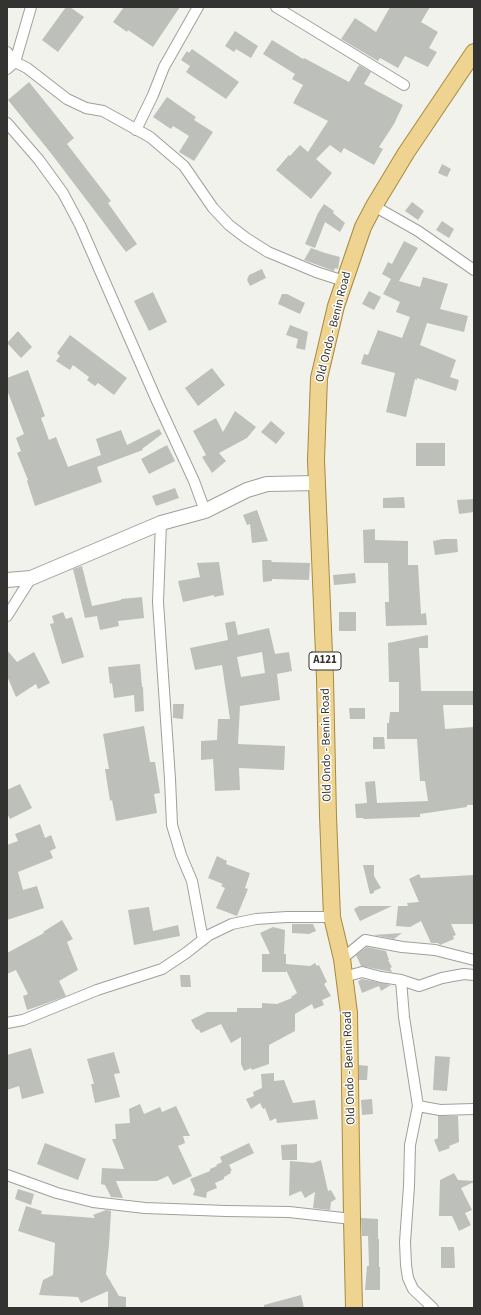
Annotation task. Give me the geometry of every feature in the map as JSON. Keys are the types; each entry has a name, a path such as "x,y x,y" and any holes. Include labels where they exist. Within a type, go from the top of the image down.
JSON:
{"main road":[{"name":"Old Ondo - Benin Road","path":"354,1308 349,1013 342,959 332,917 328,816 325,678 316,460 319,378 336,306 363,226 406,153 474,52"}],"street":[{"path":"7,69 15,62 31,7"},
{"path":"136,130 153,95 164,67 198,7"},
{"path":"276,7 404,85"},
{"path":"7,52 15,62 28,68 67,98 86,108 103,111 150,137 184,166 213,208 229,225 246,238 268,252 316,272 344,281"},
{"path":"7,123 39,160 63,193 80,225 154,394 194,480 205,511"},
{"path":"374,206 418,231 474,270"},
{"path":"7,580 31,578 161,523 205,511 247,490 267,484 317,483"},
{"path":"161,523 158,602 172,825 181,855 192,881 203,940"},
{"path":"7,616 31,578"},
{"path":"7,1023 23,1020 97,990 162,969 210,935 232,924 256,919 332,917"},
{"path":"342,959 365,940 402,947 435,950 474,960"},
{"path":"344,977 362,972 401,980 419,986 442,978 464,974 474,975"},
{"path":"401,980 404,1017 418,1106 410,1145 405,1242 406,1265 408,1278 413,1289 433,1308"},
{"path":"418,1106 440,1110 474,1110"},
{"path":"7,1175 57,1193 93,1202 145,1208 289,1212 352,1219"}],"building":[{"path":"66,7 70,7 84,17 58,52 42,40"},
{"path":"124,7 180,7 153,47 113,22"},
{"path":"390,7 430,7 421,22 438,32 429,48 437,52 428,67 405,56 398,68 380,58 378,61 341,39 355,18 376,32"},
{"path":"235,31 258,46 251,58 236,49 234,52 225,46"},
{"path":"272,40 303,59 304,58 349,82 359,65 371,72 364,84 403,105 394,124 379,147 383,149 374,165 344,148 341,153 330,145 316,159 332,173 311,199 276,170 300,145 308,152 328,121 293,103 303,85 292,79 295,74 263,54"},
{"path":"192,49 239,82 226,99 186,72 190,66 181,60 187,51 189,53"},
{"path":"29,82 74,138 67,144 111,201 108,203 137,244 126,252 50,152 8,100"},
{"path":"167,97 196,117 194,120 213,132 194,161 179,152 189,136 173,126 171,129 153,117"},
{"path":"442,164 451,169 447,177 438,173"},
{"path":"412,202 424,211 418,220 405,211"},
{"path":"324,204 334,211 333,213 345,223 340,232 325,222 315,248 305,244 318,213"},
{"path":"442,221 454,229 449,238 436,230"},
{"path":"404,241 418,248 399,281 420,287 423,277 448,284 440,309 468,316 464,332 427,323 420,345 456,360 450,377 459,380 456,391 417,378 417,380 415,379 406,417 386,412 395,373 361,364 364,354 368,355 378,330 402,338 410,317 396,312 400,302 383,294 391,279 382,274 388,262 392,264"},
{"path":"311,248 340,257 338,269 335,268 334,271 304,260"},
{"path":"262,269 266,278 250,286 247,280 249,275"},
{"path":"369,291 381,297 374,310 362,304"},
{"path":"153,292 167,322 149,331 134,301"},
{"path":"282,294 287,294 305,303 300,314 278,304"},
{"path":"290,325 308,332 305,350 296,348 298,339 286,335"},
{"path":"18,331 32,347 21,358 7,343"},
{"path":"70,335 127,378 114,395 98,383 95,386 87,380 89,377 73,365 70,370 56,361 60,356 57,353"},
{"path":"212,368 225,385 198,406 185,388"},
{"path":"28,370 45,416 41,418 49,440 56,437 68,467 101,455 96,439 121,430 127,445 159,429 162,434 142,449 143,450 97,467 102,482 35,506 27,481 28,480 17,453 21,451 16,438 24,434 7,390 7,378"},
{"path":"235,411 256,427 247,438 219,453 226,461 212,473 202,457 206,455 193,431 216,418 223,432"},
{"path":"271,421 285,433 276,444 261,432"},
{"path":"416,443 445,443 445,466 416,466"},
{"path":"167,445 175,461 149,474 141,459"},
{"path":"175,488 179,498 156,506 152,496"},
{"path":"404,497 405,508 383,508 383,498"},
{"path":"474,499 474,512 459,514 457,500"},
{"path":"257,510 268,541 252,543 250,524 247,525 243,515"},
{"path":"375,529 375,540 408,541 408,565 418,565 421,614 426,613 427,625 386,626 385,602 389,602 388,563 364,563 363,530"},
{"path":"457,539 458,552 435,555 433,541"},
{"path":"262,560 271,560 272,562 310,563 309,580 272,579 272,581 263,582"},
{"path":"219,562 224,595 214,597 214,595 183,602 178,581 200,577 197,563"},
{"path":"82,566 92,606 121,599 142,597 144,618 118,621 119,626 100,630 97,616 85,618 73,569"},
{"path":"355,573 356,583 334,585 333,575"},
{"path":"63,612 66,619 72,617 84,657 62,664 50,624 54,623 52,616"},
{"path":"339,612 356,612 356,631 339,631"},
{"path":"235,621 238,635 269,628 275,654 289,652 292,671 277,674 280,700 240,706 238,744 285,746 284,770 239,768 240,790 215,791 213,759 201,760 201,741 217,740 218,719 230,719 222,665 195,670 190,648 228,640 225,623","holes":["262,652 265,673 241,677 237,657"]},
{"path":"428,635 428,648 419,648 421,691 474,691 474,705 443,705 445,729 474,727 474,805 420,814 420,817 356,818 355,804 367,803 365,782 375,781 377,803 428,801 425,781 420,781 417,739 387,739 387,723 389,723 390,712 399,712 399,682 389,682 388,643"},
{"path":"7,650 17,662 34,652 50,683 38,689 36,684 16,697 7,676"},
{"path":"140,664 144,711 135,712 134,695 114,698 112,683 110,684 108,667"},
{"path":"173,704 184,704 183,719 173,718"},
{"path":"349,708 365,708 365,719 350,719"},
{"path":"144,726 150,762 155,762 160,793 154,794 157,813 116,821 112,800 110,801 105,769 109,769 103,734"},
{"path":"373,737 384,737 385,749 373,749"},
{"path":"20,784 32,808 10,819 7,813 7,790"},
{"path":"40,824 45,838 51,835 56,848 50,851 53,858 18,872 23,890 37,886 44,908 7,920 7,845 18,841 15,834"},
{"path":"217,856 227,861 226,864 250,873 245,888 248,889 237,916 216,908 225,888 221,886 223,884 208,878"},
{"path":"363,865 374,865 374,876 381,888 374,891 374,893 370,894"},
{"path":"419,874 421,878 474,875 474,924 451,924 456,935 453,936 454,939 440,945 438,943 431,943 421,921 410,927 396,926 398,906 408,906 407,903 419,902 409,879"},
{"path":"359,906 392,906 360,921 354,909"},
{"path":"149,907 153,931 178,925 180,936 134,945 128,910"},
{"path":"62,920 73,939 67,942 78,970 59,981 66,996 27,1010 23,996 28,994 16,970 7,974 7,953 44,933 43,932"},
{"path":"292,924 313,924 316,931 309,934 292,933"},
{"path":"273,927 285,930 284,954 286,954 286,964 310,966 315,963 317,966 319,965 327,982 324,984 331,996 322,1000 324,1005 314,1009 312,1004 295,1014 295,1031 269,1045 269,1064 244,1071 241,1064 241,1037 231,1043 221,1024 201,1033 196,1029 191,1020 207,1012 237,1012 237,1008 262,1008 262,1003 277,1004 292,998 291,997 297,993 286,970 286,972 262,972 262,954 270,954 260,933"},
{"path":"402,933 394,939 373,935"},
{"path":"367,947 386,951 388,960 392,967 390,968 392,972 361,966 356,955"},
{"path":"180,975 190,975 191,987 181,987"},
{"path":"360,979 391,985 381,991 379,986 362,993 358,981 361,980"},
{"path":"31,1048 44,1093 22,1099 19,1086 7,1090 7,1055"},
{"path":"114,1052 120,1073 114,1074 120,1097 95,1103 91,1084 94,1084 87,1059"},
{"path":"435,1056 450,1057 447,1091 433,1090"},
{"path":"359,1065 368,1066 367,1080 359,1080"},
{"path":"274,1073 274,1081 284,1080 293,1103 315,1100 318,1119 277,1123 276,1118 270,1121 265,1108 263,1109 260,1103 251,1109 246,1099 254,1096 253,1092 262,1088 261,1074"},
{"path":"372,1099 373,1114 362,1115 361,1100"},
{"path":"140,1104 144,1114 160,1107 162,1112 176,1106 190,1136 183,1136 185,1143 178,1146 192,1176 173,1185 168,1176 157,1181 116,1181 123,1198 111,1197 105,1185 101,1184 102,1168 124,1169 112,1139 116,1139 115,1124 130,1123 129,1109"},
{"path":"438,1116 458,1116 459,1142 449,1146 450,1148 439,1152 434,1140 438,1138"},
{"path":"45,1143 86,1159 78,1180 37,1164"},
{"path":"249,1143 254,1153 229,1165 232,1171 230,1171 231,1173 224,1177 224,1179 215,1183 217,1188 207,1192 206,1198 193,1195 195,1190 190,1179 210,1171 210,1169 222,1162 220,1157"},
{"path":"297,1144 297,1160 282,1160 281,1145"},
{"path":"321,1160 328,1191 331,1190 336,1199 331,1202 330,1210 313,1208 315,1192 305,1198 301,1191 289,1196 290,1161 313,1163"},
{"path":"454,1173 458,1180 474,1181 461,1188 472,1210 465,1213 471,1225 459,1231 452,1216 439,1216 440,1180"},
{"path":"18,1189 34,1194 31,1205 15,1199"},
{"path":"26,1206 42,1211 41,1214 95,1218 93,1215 106,1210 111,1211 106,1274 119,1296 126,1297 126,1308 108,1308 108,1291 81,1303 78,1297 39,1295 43,1280 53,1275 55,1243 18,1231"},
{"path":"361,1218 378,1219 380,1290 365,1290 367,1266 369,1266 368,1236 362,1236"},
{"path":"441,1247 454,1247 455,1268 441,1268"},
{"path":"301,1295 304,1308 264,1308 264,1305"}]}
